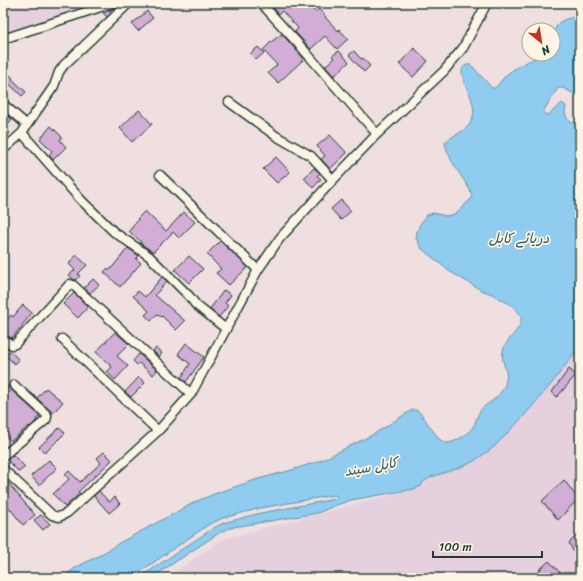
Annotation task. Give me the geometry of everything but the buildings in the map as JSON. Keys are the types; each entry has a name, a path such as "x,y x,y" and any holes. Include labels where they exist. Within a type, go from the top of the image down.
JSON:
{"street":[{"path":"3,40 113,3"},
{"path":"3,150 22,133 54,86 59,72 64,65 130,3"},
{"path":"261,3 377,134"},
{"path":"3,469 52,515 59,517 67,513 158,431 191,394 258,270 280,238 377,134 444,71 463,48 487,3"},
{"path":"229,102 276,136 311,156 333,180"},
{"path":"3,104 27,125"},
{"path":"22,133 81,200 114,232 149,256 196,305 226,329"},
{"path":"160,174 258,270"},
{"path":"3,339 12,345 15,344 70,284 73,285 191,394"},
{"path":"62,339 158,431"},
{"path":"3,456 46,420 47,417 14,385"}],"shaded area":[{"path":"3,3 96,3 3,34"},
{"path":"580,346 580,578 165,578 223,539 414,489 431,477 459,468 494,447 523,417 552,383"}],"water":[{"name":"دریائے کابل","path":"569,18 580,18 580,97 563,88 558,88 544,110 544,113 545,115 548,115 562,103 566,106 566,117 573,123 580,124 580,346 552,383 523,417 494,447 474,461 459,468 431,477 422,483 421,486 414,489 351,500 318,513 227,529 151,578 139,578 223,523 261,513 335,499 337,496 334,495 261,508 223,518 208,525 131,578 62,578 75,568 195,502 258,479 322,460 374,434 412,410 416,410 421,414 439,439 445,443 450,443 457,440 471,430 481,409 497,397 504,387 507,377 502,355 506,344 521,323 521,318 518,312 511,305 492,294 481,290 449,271 421,248 416,238 417,232 420,224 427,215 433,213 446,216 455,214 471,199 472,195 470,190 452,161 445,142 464,130 470,124 473,116 474,109 472,100 462,76 463,68 466,65 471,65 492,88 495,88 506,75 527,62 561,62 561,22"}],"water label":[{"name":"کابل سيند","path":"371,467"}]}
